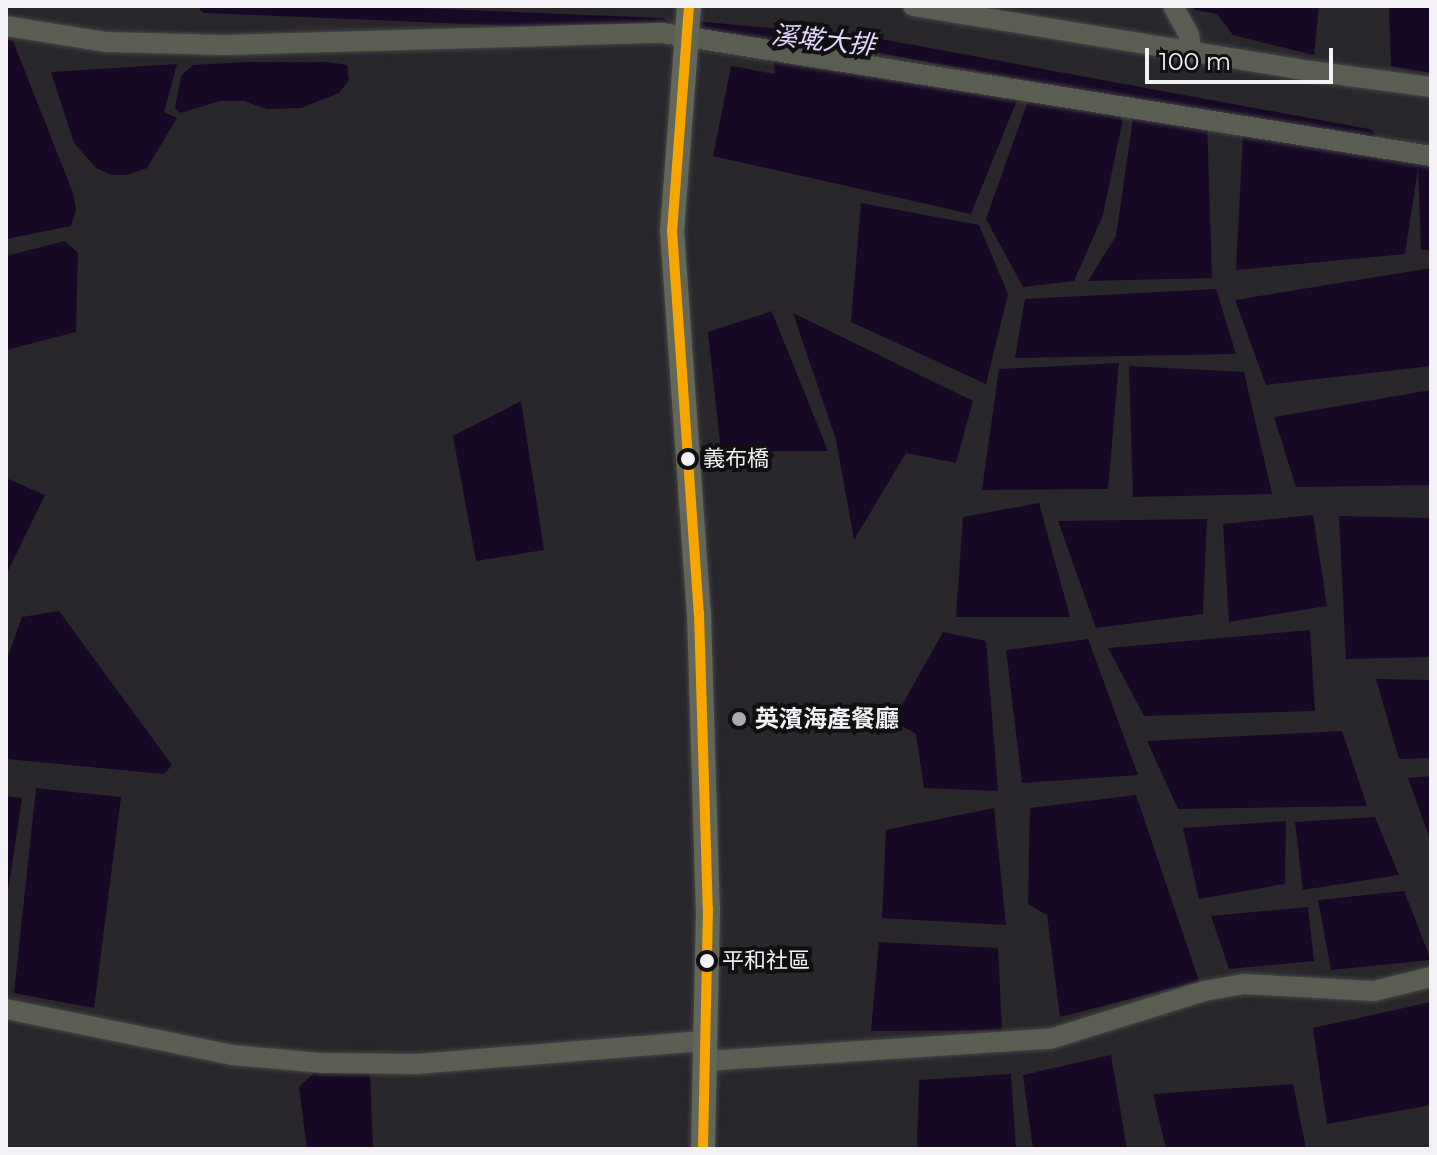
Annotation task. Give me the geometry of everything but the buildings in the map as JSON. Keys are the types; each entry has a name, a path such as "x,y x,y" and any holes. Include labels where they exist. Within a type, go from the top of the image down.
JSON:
{"main road":[{"path":"687,24 672,230 699,613 708,909 703,1149"}],"lane":[{"path":"913,6 1296,69 1431,87"},
{"path":"1173,6 1189,35 1191,50"},
{"path":"6,26 105,42 209,45 663,33 687,24 1431,156"},
{"path":"6,1009 232,1055 321,1063 417,1064 1050,1039 1204,991 1243,984 1374,991 1431,977"}],"shaded area":[{"path":"1192,6 1319,6 1314,55 1233,35 1217,14 1195,10"},
{"path":"1389,6 1431,6 1431,73 1391,66"},
{"path":"6,39 13,41 73,193 76,210 71,226 6,239"},
{"path":"328,62 347,65 349,80 339,93 301,108 267,109 244,101 220,101 180,113 175,108 181,76 193,65"},
{"path":"774,62 1017,100 971,214 713,156 731,66 775,74"},
{"path":"177,64 164,112 177,118 147,168 127,175 112,175 96,168 74,143 51,72"},
{"path":"1029,98 1123,118 1103,215 1074,281 1023,287 986,219"},
{"path":"1133,119 1207,119 1212,278 1088,281 1116,236"},
{"path":"1243,134 1431,164 1431,250 1421,250 1418,168 1405,254 1236,270"},
{"path":"861,203 979,225 1008,294 986,384 851,322"},
{"path":"65,241 78,253 76,332 6,350 6,256"},
{"path":"1431,268 1431,366 1266,385 1235,300"},
{"path":"1216,289 1236,354 1015,358 1025,299"},
{"path":"772,311 828,451 721,451 708,332"},
{"path":"793,313 973,401 956,463 906,453 854,540 836,440"},
{"path":"1119,363 1108,489 982,490 999,369"},
{"path":"1129,366 1244,372 1272,494 1133,497"},
{"path":"1431,390 1431,485 1296,487 1274,417"},
{"path":"521,401 544,550 476,561 453,436"},
{"path":"6,478 45,495 6,575"},
{"path":"1039,503 1070,617 956,617 963,517"},
{"path":"1313,515 1327,606 1229,622 1223,524"},
{"path":"1339,516 1431,518 1431,657 1346,659"},
{"path":"1207,519 1203,614 1096,628 1058,521"},
{"path":"59,611 172,765 164,774 6,759 6,662 22,617"},
{"path":"1310,630 1315,711 1144,716 1108,648"},
{"path":"943,632 986,641 998,791 924,788 916,734 893,721"},
{"path":"1088,639 1138,775 1022,783 1006,650"},
{"path":"1376,679 1431,680 1431,758 1399,759"},
{"path":"1342,731 1367,806 1178,809 1147,741"},
{"path":"1431,776 1431,842 1408,778"},
{"path":"36,788 121,797 94,1008 14,993"},
{"path":"1136,795 1199,981 1060,1017 1047,915 1028,904 1030,808"},
{"path":"6,796 22,798 6,905"},
{"path":"994,808 1006,925 882,918 886,830"},
{"path":"1375,817 1399,875 1303,890 1295,822"},
{"path":"1286,821 1285,884 1199,899 1183,828"},
{"path":"1404,891 1431,960 1331,970 1318,900"},
{"path":"1308,907 1314,961 1229,969 1211,916"},
{"path":"879,942 998,948 1002,1030 871,1031"},
{"path":"1431,1002 1431,1105 1327,1124 1313,1028"},
{"path":"1111,1055 1127,1149 1033,1149 1023,1075"},
{"path":"316,1071 370,1072 373,1149 307,1149 299,1087"},
{"path":"1011,1074 1016,1149 917,1149 919,1080"},
{"path":"1293,1084 1306,1149 1166,1149 1153,1094"}],"waterway":[{"name":"溪墘大排","path":"206,6 662,25"},
{"name":"溪墘大排","path":"682,27 869,44 1368,136"}],"transit line":[{"path":"689,6 672,230 699,613 708,909 703,1149"}],"place":[{"name":"義布橋","path":"688,459"},
{"name":"英濱海產餐廳","path":"739,719"},
{"name":"平和社區","path":"707,961"}]}
